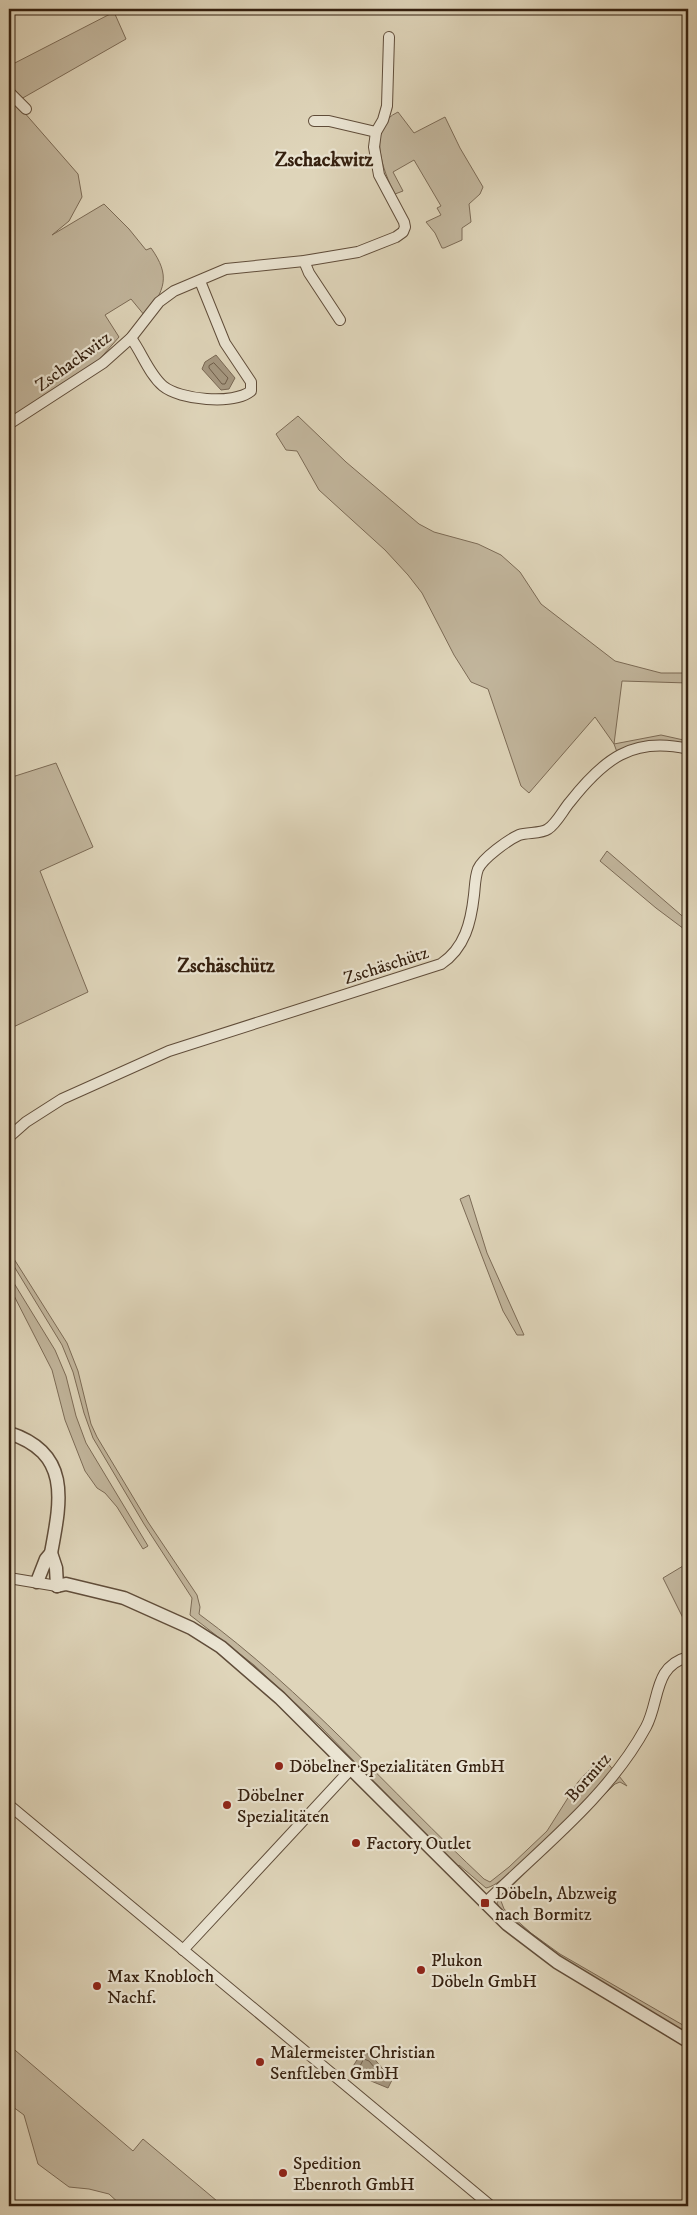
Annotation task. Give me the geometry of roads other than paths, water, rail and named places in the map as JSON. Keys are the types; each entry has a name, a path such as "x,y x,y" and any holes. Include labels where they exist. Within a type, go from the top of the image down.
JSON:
{"street":[{"name":"Zschackwitz","path":"9,424 96,368 131,338 159,302 174,292 218,272 232,268 304,261 358,252 396,237 402,232 405,227 404,222 379,175 374,147 376,132 383,120 387,106 389,37"},
{"path":"9,92 26,109"},
{"path":"314,121 329,121 376,132"},
{"path":"304,261 340,320"},
{"name":"Zschackwitz","path":"131,338 159,382 173,392 225,400 236,399 251,391 251,382 225,343 200,281"},
{"name":"Zschäschütz","path":"9,1137 26,1122 62,1099 169,1051 441,964 455,953 464,938 471,915 479,867 489,856 518,836 547,830 594,775 606,763 623,752 651,745 688,749"},
{"path":"9,1433 22,1437 43,1451 56,1474 60,1500 51,1553 56,1568 57,1586"},
{"path":"37,1582 46,1559 51,1553"},
{"path":"9,1578 57,1586 67,1592 131,1602 192,1628 236,1658 280,1698 486,1903 541,1952 688,2041"},
{"name":"Bormitz","path":"486,1903 608,1782 646,1726 661,1678 667,1668 682,1658 688,1657"},
{"path":"183,1950 351,1769"},
{"path":"9,1805 490,2206"}],"water":[{"path":"216,355 235,378 229,389 221,390 202,369 205,362"},
{"path":"366,2053 372,2056 392,2080 388,2088 371,2081 352,2068 360,2055"}],"place":[{"name":"Döbelner Spezialitäten GmbH","path":"279,1766"},
{"name":"Döbelner Spezialitäten","path":"227,1805"},
{"name":"Factory Outlet","path":"356,1843"},
{"name":"Döbeln, Abzweig nach Bormitz","path":"485,1903"},
{"name":"Plukon Döbeln GmbH","path":"421,1970"},
{"name":"Max Knobloch Nachf.","path":"97,1986"},
{"name":"Malermeister Christian Senftleben GmbH","path":"260,2062"},
{"name":"Spedition Ebenroth GmbH","path":"283,2173"}],"district":[{"name":"Zschackwitz","path":"324,159"},
{"name":"Zschäschütz","path":"226,965"}]}
